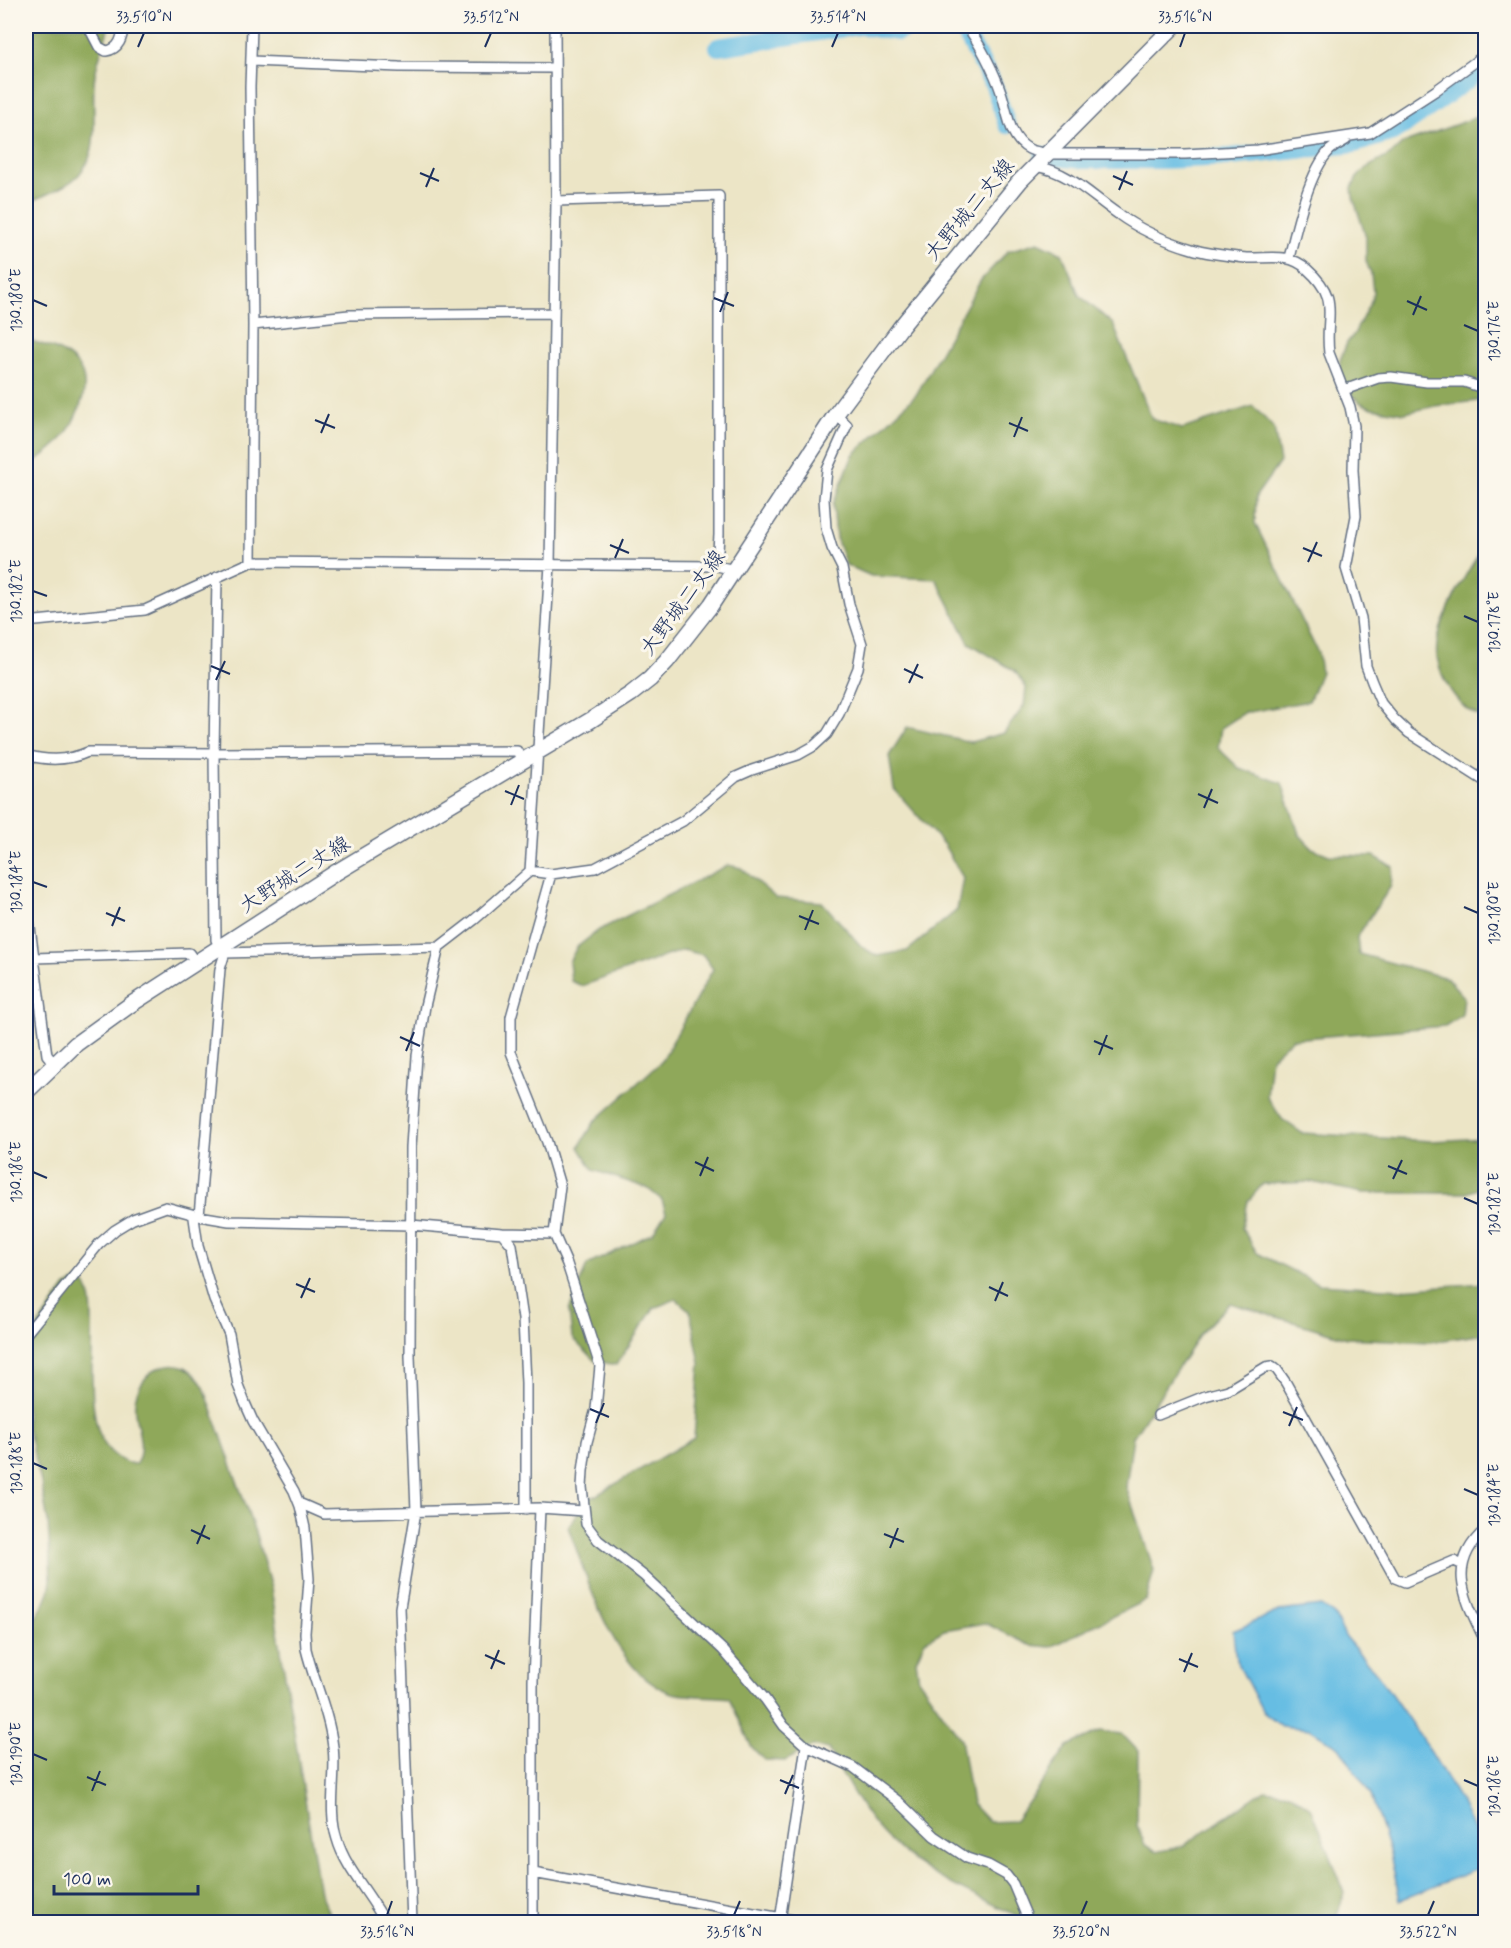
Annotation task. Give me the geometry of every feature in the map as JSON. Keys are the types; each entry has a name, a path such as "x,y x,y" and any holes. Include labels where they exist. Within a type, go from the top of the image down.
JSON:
{"main road":[{"name":"大野城二丈線","path":"26,1092 54,1063 99,1026 196,963 223,950 335,873 539,752 651,679 685,641 735,570 836,414 900,328 1020,181 1174,26"}],"street":[{"path":"88,26 99,47 106,51 118,45 124,26"},
{"path":"251,562 252,26"},
{"path":"223,950 439,947 511,890 530,871 550,565 556,201 555,26"},
{"path":"966,26 1002,92 1008,120 1019,141 1029,149 1047,154 1216,153 1258,150 1370,133 1393,120 1485,54"},
{"path":"251,61 399,67 554,68"},
{"path":"1289,258 1301,212 1317,172 1330,150 1350,137"},
{"path":"1036,166 1053,169 1070,177 1118,214 1158,237 1195,250 1216,254 1246,258 1281,256 1289,258 1306,267 1324,288 1330,307 1329,353 1350,407 1354,426 1353,470 1356,516 1346,568 1361,618 1366,666 1381,703 1395,720 1409,733 1485,782"},
{"path":"556,201 719,196 719,535 717,566"},
{"path":"253,325 349,315 554,313"},
{"path":"1344,390 1378,378 1390,377 1483,385"},
{"path":"530,871 551,874 595,868 683,821 736,777 798,755 814,746 827,734 839,714 858,668 862,644 849,604 842,568 832,548 826,528 824,499 827,470 847,425 836,414"},
{"path":"26,622 145,610 251,562 717,566 735,570"},
{"path":"199,1216 223,950 216,940 214,753 217,578"},
{"path":"26,755 57,760 78,757 88,752 518,751 522,761"},
{"path":"551,874 514,1006 510,1034 511,1052 547,1142 560,1186 554,1234 567,1264 600,1366 596,1409 587,1442 583,1471 586,1524 598,1540 644,1576 723,1650 765,1699 784,1726 806,1746 853,1767 898,1801 934,1836 967,1858 988,1865 1006,1875 1013,1884 1029,1923"},
{"path":"26,898 32,962 47,1055 54,1063"},
{"path":"412,1923 400,1608 416,1511 411,1356 411,1147 417,1056 425,1006 439,947"},
{"path":"32,962 189,952 196,963"},
{"path":"26,1334 81,1264 115,1230 133,1219 166,1207 229,1221 411,1225 502,1233 554,1234"},
{"path":"199,1216 194,1218 198,1246 214,1300 229,1334 238,1385 253,1421 299,1503 305,1528 309,1569 306,1649 333,1748 331,1806 333,1824 343,1855 385,1923"},
{"path":"502,1233 512,1245 523,1319 526,1383 526,1509"},
{"path":"1158,1415 1205,1395 1228,1390 1266,1367 1272,1366 1286,1383 1395,1578 1405,1582 1454,1561 1463,1565"},
{"path":"299,1503 324,1514 540,1508 584,1511"},
{"path":"533,1923 533,1681 540,1508"},
{"path":"1485,1529 1468,1548 1461,1580 1465,1596 1485,1643"},
{"path":"780,1920 806,1746"},
{"path":"533,1873 804,1923"}],"green space":[{"path":"26,26 109,26 95,75 93,145 89,158 83,170 72,181 26,204"},
{"path":"1485,114 1485,400 1435,406 1405,413 1372,408 1361,403 1346,390 1339,373 1340,360 1347,343 1371,301 1373,292 1371,274 1366,261 1366,237 1352,188 1356,179 1366,168 1390,155 1402,144"},
{"path":"1038,242 1062,253 1079,295 1113,324 1152,419 1182,429 1253,406 1274,428 1280,462 1256,496 1255,523 1318,653 1321,672 1309,701 1244,713 1221,728 1218,748 1239,768 1282,783 1299,834 1312,848 1329,855 1374,856 1393,867 1391,886 1357,937 1359,954 1447,978 1464,997 1462,1015 1445,1026 1292,1039 1271,1058 1267,1097 1282,1119 1302,1133 1431,1141 1485,1138 1485,1186 1467,1193 1362,1193 1312,1182 1263,1184 1248,1201 1242,1228 1257,1253 1319,1284 1400,1289 1485,1283 1485,1334 1430,1342 1347,1338 1230,1303 1200,1334 1133,1437 1126,1487 1154,1570 1146,1600 1050,1647 1029,1645 985,1623 944,1630 925,1641 916,1660 919,1680 961,1739 972,1804 989,1822 1015,1821 1068,1746 1100,1731 1122,1734 1138,1751 1137,1825 1145,1845 1156,1852 1183,1846 1265,1790 1289,1793 1312,1809 1345,1893 1334,1922 1026,1922 960,1889 924,1868 891,1842 863,1809 828,1749 813,1746 785,1761 764,1760 751,1746 729,1698 675,1694 649,1681 632,1665 617,1644 594,1596 568,1527 586,1501 694,1438 700,1363 690,1311 676,1299 654,1308 616,1365 595,1361 572,1338 569,1310 587,1265 653,1233 666,1213 662,1200 647,1188 593,1170 579,1147 595,1121 661,1062 713,969 703,955 683,950 582,986 571,981 569,962 577,947 599,930 728,865 741,868 776,898 822,902 862,947 877,956 907,951 957,910 963,878 944,845 894,789 889,756 907,727 971,742 1004,733 1024,706 1026,687 1015,671 969,643 936,579 871,576 846,565 836,538 833,504 853,455 916,395 981,280 1008,251"},
{"path":"34,342 58,350 76,363 84,381 84,392 80,406 65,435 52,449 26,468 26,343"},
{"path":"1485,544 1485,718 1465,708 1451,691 1439,666 1437,645 1440,630 1453,599"},
{"path":"79,1280 87,1289 91,1306 94,1412 100,1435 114,1455 125,1462 136,1464 140,1454 140,1444 135,1404 142,1383 153,1371 168,1365 182,1366 193,1373 204,1387 256,1535 271,1588 320,1893 333,1922 26,1922 26,1633 43,1606 51,1581 48,1522 41,1482 26,1424 26,1361 39,1323 66,1286"}],"water":[{"path":"1321,1606 1334,1615 1346,1638 1378,1675 1429,1749 1462,1804 1485,1854 1485,1866 1400,1900 1390,1854 1371,1795 1339,1747 1310,1729 1281,1726 1263,1712 1236,1660 1233,1631 1279,1611"}],"waterway":[{"path":"718,47 858,26"},
{"path":"862,26 898,32 913,26"},
{"path":"958,26 963,29 994,86 1007,125"},
{"path":"1043,156 1085,160 1161,160 1230,157 1355,144 1393,132 1486,67"}]}
